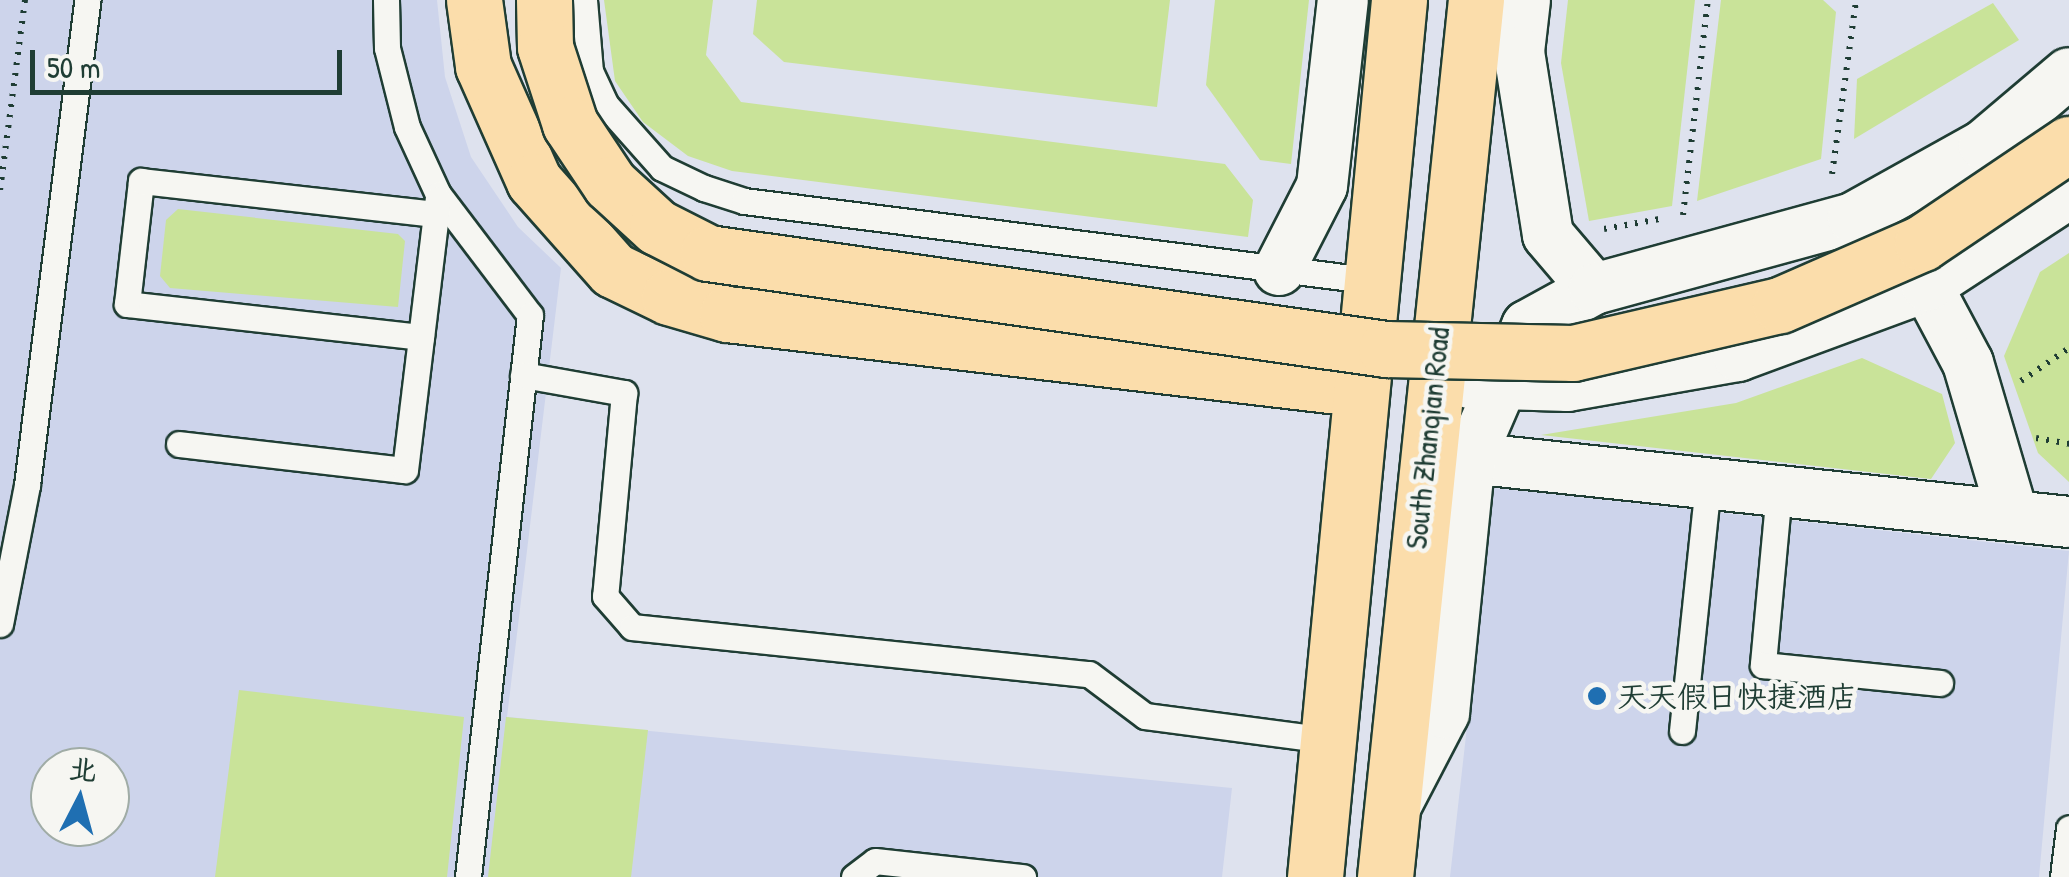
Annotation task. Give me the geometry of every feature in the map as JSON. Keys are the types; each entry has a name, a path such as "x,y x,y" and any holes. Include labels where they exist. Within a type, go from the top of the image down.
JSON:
{"main road":[{"path":"474,0 483,66 534,181 614,270 727,314 1355,388"},
{"path":"544,0 545,47 570,124 610,184 658,226 708,253 1386,349 1573,353 1780,305 1922,242 2069,144"},
{"path":"1315,877 1355,388 1399,0"},
{"name":"South Zhanqian Road","path":"1385,877 1434,373 1476,0"}],"street":[{"path":"1279,270 1322,186 1344,0"},
{"path":"1525,0 1519,52 1548,236 1594,288"},
{"path":"1392,812 1444,713 1470,458 1495,391 1527,326 1594,288 1852,218 1984,145 2069,73"},
{"path":"1367,280 1434,373 1495,391 1738,356 1927,286 2069,193"},
{"path":"1927,286 1968,363 2013,516"},
{"path":"1470,458 2069,522"}],"lane":[{"path":"0,624 27,485 87,0"},
{"path":"386,0 387,48 408,128 437,204 530,315 468,877"},
{"path":"584,0 587,58 606,105 662,168 704,188 1367,280"},
{"path":"421,337 127,304 141,181 437,204"},
{"path":"179,444 406,470 437,204"},
{"path":"523,375 624,393 605,596 632,626 1089,674 1146,716 1327,740"},
{"path":"1682,730 1708,483"},
{"path":"1780,491 1763,665 1940,683"},
{"path":"2063,877 2069,828"},
{"path":"854,877 875,862 1023,877"}],"path":[{"path":"0,190 25,0"},
{"path":"1683,214 1708,0"},
{"path":"1822,177 1837,172 1856,0"},
{"path":"1596,231 1698,212"},
{"path":"2004,389 2069,348"}],"shaded area":[{"path":"0,0 437,0 445,77 471,157 518,227 561,268 507,717 1232,788 1222,877 0,877"},
{"path":"1494,488 2069,551 2039,877 1450,877"}],"green space":[{"path":"604,0 713,0 706,55 741,102 1225,164 1253,200 1248,237 732,171 688,156 643,122 615,81"},
{"path":"757,0 1170,0 1157,107 784,62 753,34"},
{"path":"1215,0 1309,0 1291,164 1260,160 1206,85"},
{"path":"1568,0 1695,0 1672,206 1589,221 1561,63"},
{"path":"1721,0 1823,0 1836,12 1821,159 1697,201"},
{"path":"1993,3 2019,40 1854,139 1857,79"},
{"path":"178,209 398,234 405,241 398,307 170,288 160,276 166,220"},
{"path":"2069,253 2069,482 2038,453 2004,356 2040,272"},
{"path":"1862,358 1942,394 1955,443 1931,479 1541,435 1736,403"},
{"path":"239,690 464,717 447,877 215,877"},
{"path":"506,717 648,730 631,877 488,877"}],"place":[{"name":"天天假日快捷酒店","path":"1597,696"}]}
